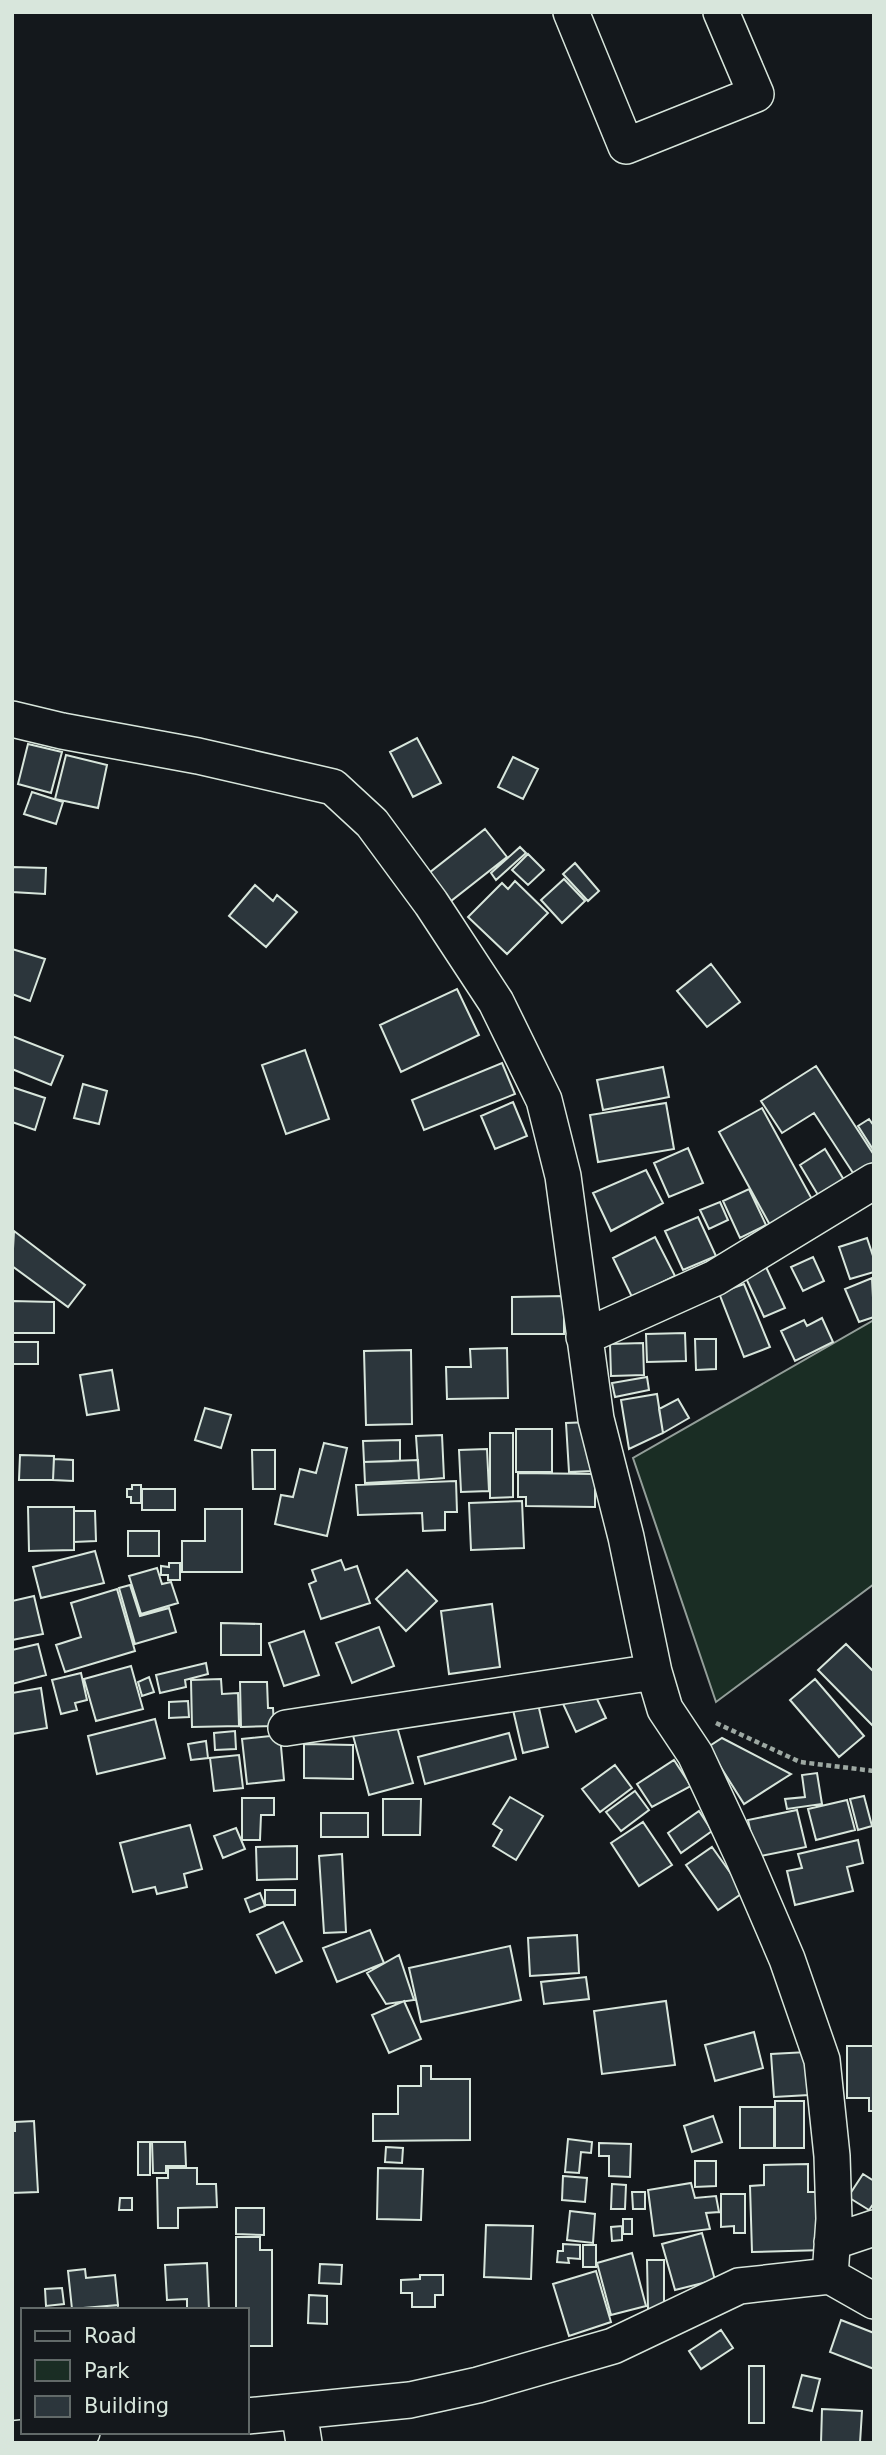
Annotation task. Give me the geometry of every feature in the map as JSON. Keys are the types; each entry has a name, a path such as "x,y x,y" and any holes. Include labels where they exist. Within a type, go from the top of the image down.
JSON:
{"street":[{"path":"570,12 626,146 756,94 721,12"},
{"path":"12,719 198,756 333,787 372,823 431,903 496,1002 544,1100 563,1176 596,1419 626,1537 654,1672 665,1709 695,1754 744,1859 787,1959 822,2060 832,2156 830,2276"},
{"path":"584,1337 715,1278 874,1181"},
{"path":"286,1728 654,1672"},
{"path":"832,2242 874,2228"},
{"path":"248,2416 302,2427 478,2385 613,2346 739,2286 830,2276 874,2301"},
{"path":"12,2439 62,2434"}],"path":[{"path":"665,1709 706,1719 800,1762 874,1771"}],"green space":[{"path":"874,1320 874,1584 716,1702 633,1458"}],"building":[{"path":"417,738 441,783 413,797 390,752"},
{"path":"28,744 62,752 51,793 18,784"},
{"path":"66,755 107,765 98,808 55,799"},
{"path":"513,757 538,769 523,799 498,787"},
{"path":"32,792 63,802 56,824 24,814"},
{"path":"485,829 507,857 451,901 429,873"},
{"path":"520,847 526,853 496,880 491,873"},
{"path":"528,854 544,870 528,885 512,870"},
{"path":"575,863 599,891 588,901 563,874"},
{"path":"13,867 46,868 45,894 12,892"},
{"path":"564,879 585,901 562,923 541,900"},
{"path":"515,881 548,913 507,954 468,917 502,883 508,889"},
{"path":"255,885 273,901 277,895 297,912 266,947 229,916"},
{"path":"12,949 45,959 30,1001 12,994"},
{"path":"711,964 740,1002 707,1027 677,991"},
{"path":"457,989 479,1035 401,1072 380,1025"},
{"path":"12,1036 63,1056 51,1085 12,1069"},
{"path":"305,1050 329,1119 286,1134 262,1065"},
{"path":"502,1063 515,1094 424,1130 412,1100"},
{"path":"816,1066 874,1155 874,1164 855,1176 814,1113 782,1133 761,1101"},
{"path":"663,1067 669,1097 603,1110 597,1080"},
{"path":"83,1084 107,1091 99,1124 74,1118"},
{"path":"12,1087 45,1098 35,1130 12,1122"},
{"path":"513,1102 527,1136 495,1149 481,1116"},
{"path":"666,1103 674,1149 598,1162 590,1115"},
{"path":"762,1108 819,1212 770,1225 719,1132"},
{"path":"869,1119 874,1126 874,1151 858,1126"},
{"path":"688,1148 703,1183 669,1197 654,1163"},
{"path":"825,1149 844,1180 818,1195 800,1165"},
{"path":"646,1170 663,1203 611,1231 593,1193"},
{"path":"749,1189 766,1225 740,1238 723,1201"},
{"path":"720,1202 728,1220 709,1229 700,1210"},
{"path":"698,1217 716,1256 683,1270 665,1231"},
{"path":"14,1231 85,1285 68,1307 12,1266"},
{"path":"655,1237 675,1276 632,1297 613,1258"},
{"path":"867,1238 874,1259 874,1272 850,1279 839,1247"},
{"path":"813,1257 824,1281 803,1291 791,1267"},
{"path":"766,1267 785,1308 764,1317 745,1276"},
{"path":"872,1278 874,1317 859,1322 845,1289"},
{"path":"744,1284 770,1347 744,1357 719,1293"},
{"path":"564,1296 564,1334 512,1334 512,1297"},
{"path":"12,1301 54,1302 54,1333 12,1333"},
{"path":"822,1318 833,1342 795,1361 781,1331 804,1320 807,1326"},
{"path":"685,1333 686,1361 647,1362 646,1334"},
{"path":"695,1339 716,1339 716,1369 696,1370"},
{"path":"12,1342 38,1342 38,1364 12,1364"},
{"path":"643,1343 644,1375 611,1376 610,1344"},
{"path":"507,1348 508,1398 447,1399 446,1367 471,1367 470,1349"},
{"path":"411,1350 412,1424 366,1425 364,1351"},
{"path":"112,1370 119,1410 87,1415 80,1375"},
{"path":"647,1377 649,1390 615,1397 612,1383"},
{"path":"657,1394 663,1433 629,1449 621,1400"},
{"path":"678,1399 689,1418 663,1433 659,1409"},
{"path":"205,1408 231,1415 221,1448 195,1440"},
{"path":"590,1422 593,1471 569,1472 566,1423"},
{"path":"516,1429 552,1429 552,1472 516,1472"},
{"path":"490,1433 513,1433 513,1497 490,1498"},
{"path":"442,1435 444,1478 419,1480 416,1436"},
{"path":"400,1440 400,1461 364,1462 363,1441"},
{"path":"324,1443 347,1448 327,1536 275,1524 281,1495 293,1497 300,1469 316,1473"},
{"path":"487,1449 489,1491 461,1492 459,1450"},
{"path":"252,1450 275,1450 275,1489 253,1489"},
{"path":"20,1455 54,1456 53,1480 19,1480"},
{"path":"54,1459 73,1460 73,1481 53,1480"},
{"path":"418,1460 419,1480 365,1483 364,1462"},
{"path":"518,1473 595,1474 595,1507 526,1506 526,1497 518,1497"},
{"path":"456,1481 457,1512 445,1512 445,1530 423,1531 422,1513 358,1515 356,1485"},
{"path":"132,1485 141,1485 141,1503 131,1503 131,1497 127,1497 127,1489 132,1489"},
{"path":"142,1489 175,1489 175,1510 142,1510"},
{"path":"522,1501 524,1548 471,1550 469,1503"},
{"path":"28,1507 74,1507 74,1550 29,1551"},
{"path":"205,1509 242,1509 242,1572 182,1572 182,1541 205,1541"},
{"path":"74,1511 95,1511 96,1541 74,1542"},
{"path":"128,1531 159,1531 159,1556 128,1556"},
{"path":"95,1551 104,1583 41,1598 33,1567"},
{"path":"341,1560 345,1570 357,1566 370,1603 321,1619 309,1584 316,1581 312,1570"},
{"path":"169,1563 180,1563 180,1580 168,1580 168,1575 161,1575 161,1566 169,1567"},
{"path":"157,1568 162,1584 171,1582 178,1603 141,1614 129,1576"},
{"path":"407,1570 437,1601 406,1631 376,1599"},
{"path":"130,1585 140,1616 169,1608 176,1632 135,1644 119,1588"},
{"path":"117,1589 135,1651 65,1672 56,1645 81,1637 71,1603"},
{"path":"34,1596 43,1634 12,1640 12,1601"},
{"path":"492,1604 500,1667 449,1674 441,1611"},
{"path":"221,1623 261,1624 261,1655 221,1655"},
{"path":"379,1627 394,1666 352,1683 336,1643"},
{"path":"304,1631 319,1675 284,1686 269,1643"},
{"path":"38,1644 46,1675 12,1684 12,1650"},
{"path":"846,1644 874,1672 874,1727 818,1670"},
{"path":"206,1663 208,1674 185,1680 186,1687 160,1693 156,1675"},
{"path":"131,1666 143,1709 96,1721 84,1679"},
{"path":"81,1673 87,1700 75,1703 77,1710 61,1714 52,1680"},
{"path":"149,1677 154,1692 142,1696 138,1682"},
{"path":"221,1679 222,1694 238,1693 239,1726 192,1727 191,1680"},
{"path":"815,1679 864,1736 839,1757 790,1700"},
{"path":"240,1682 267,1682 268,1708 273,1708 274,1726 241,1727"},
{"path":"589,1682 606,1718 576,1732 559,1695"},
{"path":"41,1688 47,1728 12,1734 12,1693"},
{"path":"535,1691 548,1747 523,1753 510,1697"},
{"path":"188,1701 189,1717 169,1718 169,1702"},
{"path":"394,1716 413,1783 369,1795 351,1728"},
{"path":"155,1719 165,1758 97,1774 88,1736"},
{"path":"235,1731 236,1749 215,1750 214,1733"},
{"path":"509,1733 516,1759 425,1784 418,1757"},
{"path":"280,1735 284,1780 247,1784 242,1739"},
{"path":"722,1738 791,1774 744,1804 708,1747"},
{"path":"206,1741 208,1758 191,1760 188,1744"},
{"path":"304,1744 353,1745 353,1779 304,1778"},
{"path":"239,1755 243,1788 214,1791 210,1758"},
{"path":"674,1760 691,1786 652,1807 637,1784"},
{"path":"615,1765 632,1788 600,1812 582,1789"},
{"path":"817,1773 822,1804 787,1809 785,1799 805,1797 802,1775"},
{"path":"635,1791 649,1810 621,1831 606,1812"},
{"path":"864,1796 872,1826 858,1830 850,1799"},
{"path":"510,1797 543,1816 516,1860 493,1846 502,1830 493,1824"},
{"path":"242,1798 274,1798 274,1815 261,1815 260,1840 242,1840"},
{"path":"383,1799 421,1799 420,1835 383,1835"},
{"path":"847,1800 855,1830 816,1840 808,1809"},
{"path":"797,1810 806,1847 756,1857 748,1820"},
{"path":"699,1811 712,1831 681,1853 668,1833"},
{"path":"321,1813 368,1813 368,1837 321,1837"},
{"path":"643,1822 672,1865 639,1886 611,1843"},
{"path":"190,1825 202,1869 184,1874 187,1887 157,1894 155,1887 133,1892 120,1843"},
{"path":"236,1828 245,1849 223,1858 214,1836"},
{"path":"858,1840 863,1863 847,1867 853,1891 795,1905 787,1871 802,1868 798,1854"},
{"path":"297,1846 297,1879 257,1880 256,1847"},
{"path":"712,1847 744,1892 718,1910 686,1865"},
{"path":"342,1854 346,1932 324,1933 319,1856"},
{"path":"265,1890 295,1890 295,1905 265,1905"},
{"path":"260,1893 265,1906 250,1912 245,1899"},
{"path":"283,1922 302,1961 276,1973 257,1935"},
{"path":"370,1930 384,1963 337,1982 323,1948"},
{"path":"577,1935 579,1973 530,1976 528,1938"},
{"path":"510,1946 521,2000 421,2022 409,1968"},
{"path":"399,1955 414,2000 386,2004 367,1973"},
{"path":"586,1977 589,1999 544,2004 541,1982"},
{"path":"404,2001 421,2039 389,2053 372,2015"},
{"path":"666,2001 675,2065 602,2074 594,2011"},
{"path":"754,2032 763,2068 715,2081 705,2045"},
{"path":"847,2046 874,2046 874,2111 869,2111 869,2098 847,2098"},
{"path":"807,2052 809,2095 774,2097 771,2054"},
{"path":"421,2066 431,2066 431,2079 470,2079 470,2140 373,2141 373,2114 398,2114 398,2086 421,2086"},
{"path":"775,2101 804,2101 804,2148 775,2148"},
{"path":"740,2107 774,2107 774,2148 740,2148"},
{"path":"713,2116 722,2142 692,2152 684,2126"},
{"path":"34,2121 38,2192 12,2193 12,2131 15,2131 15,2122"},
{"path":"568,2139 592,2142 591,2153 581,2152 579,2173 565,2172"},
{"path":"138,2142 150,2142 150,2175 138,2175"},
{"path":"152,2142 185,2142 186,2166 166,2166 166,2173 153,2173"},
{"path":"599,2143 631,2144 630,2177 609,2176 609,2156 599,2156"},
{"path":"386,2147 403,2148 402,2163 385,2162"},
{"path":"695,2161 716,2161 716,2186 695,2187"},
{"path":"808,2164 808,2192 822,2192 824,2250 752,2252 750,2186 764,2185 764,2165"},
{"path":"168,2168 197,2168 197,2184 216,2184 217,2207 178,2208 178,2228 158,2228 157,2178 168,2178"},
{"path":"378,2168 423,2169 421,2220 377,2219"},
{"path":"863,2174 874,2181 874,2203 869,2210 848,2197"},
{"path":"563,2176 587,2178 585,2202 562,2200"},
{"path":"691,2183 695,2198 716,2196 719,2212 706,2213 710,2229 654,2236 648,2190"},
{"path":"612,2184 626,2185 625,2209 611,2209"},
{"path":"632,2192 645,2192 645,2209 633,2209"},
{"path":"721,2194 745,2194 745,2233 734,2233 734,2226 721,2227"},
{"path":"120,2198 132,2198 132,2210 119,2210"},
{"path":"236,2208 264,2208 264,2235 236,2234"},
{"path":"570,2211 595,2214 593,2243 567,2240"},
{"path":"623,2219 632,2219 632,2234 623,2234"},
{"path":"486,2225 533,2226 531,2279 484,2277"},
{"path":"622,2226 622,2240 612,2241 611,2227"},
{"path":"702,2233 715,2280 675,2290 662,2244"},
{"path":"236,2237 260,2237 260,2250 272,2250 272,2346 248,2346 248,2308 236,2308"},
{"path":"563,2244 580,2245 580,2259 568,2258 569,2263 557,2262 558,2251 563,2251"},
{"path":"583,2245 596,2245 596,2267 583,2267"},
{"path":"632,2253 646,2306 611,2315 597,2263"},
{"path":"647,2260 664,2260 664,2308 648,2309"},
{"path":"207,2263 209,2308 187,2308 187,2299 167,2300 165,2265"},
{"path":"320,2264 342,2265 341,2284 319,2283"},
{"path":"85,2269 86,2278 115,2275 118,2305 72,2308 68,2271"},
{"path":"596,2271 611,2322 569,2336 553,2284"},
{"path":"420,2275 443,2275 443,2295 435,2295 435,2307 412,2307 412,2293 401,2293 401,2280 420,2279"},
{"path":"62,2288 64,2304 46,2306 45,2289"},
{"path":"309,2295 327,2296 327,2324 308,2323"},
{"path":"118,2305 118,2308 84,2308"},
{"path":"841,2320 874,2333 874,2369 830,2352"},
{"path":"721,2330 733,2348 701,2369 689,2351"},
{"path":"749,2366 764,2366 764,2423 749,2423"},
{"path":"802,2375 820,2379 812,2411 793,2407"},
{"path":"822,2409 862,2411 860,2443 821,2443"}]}
